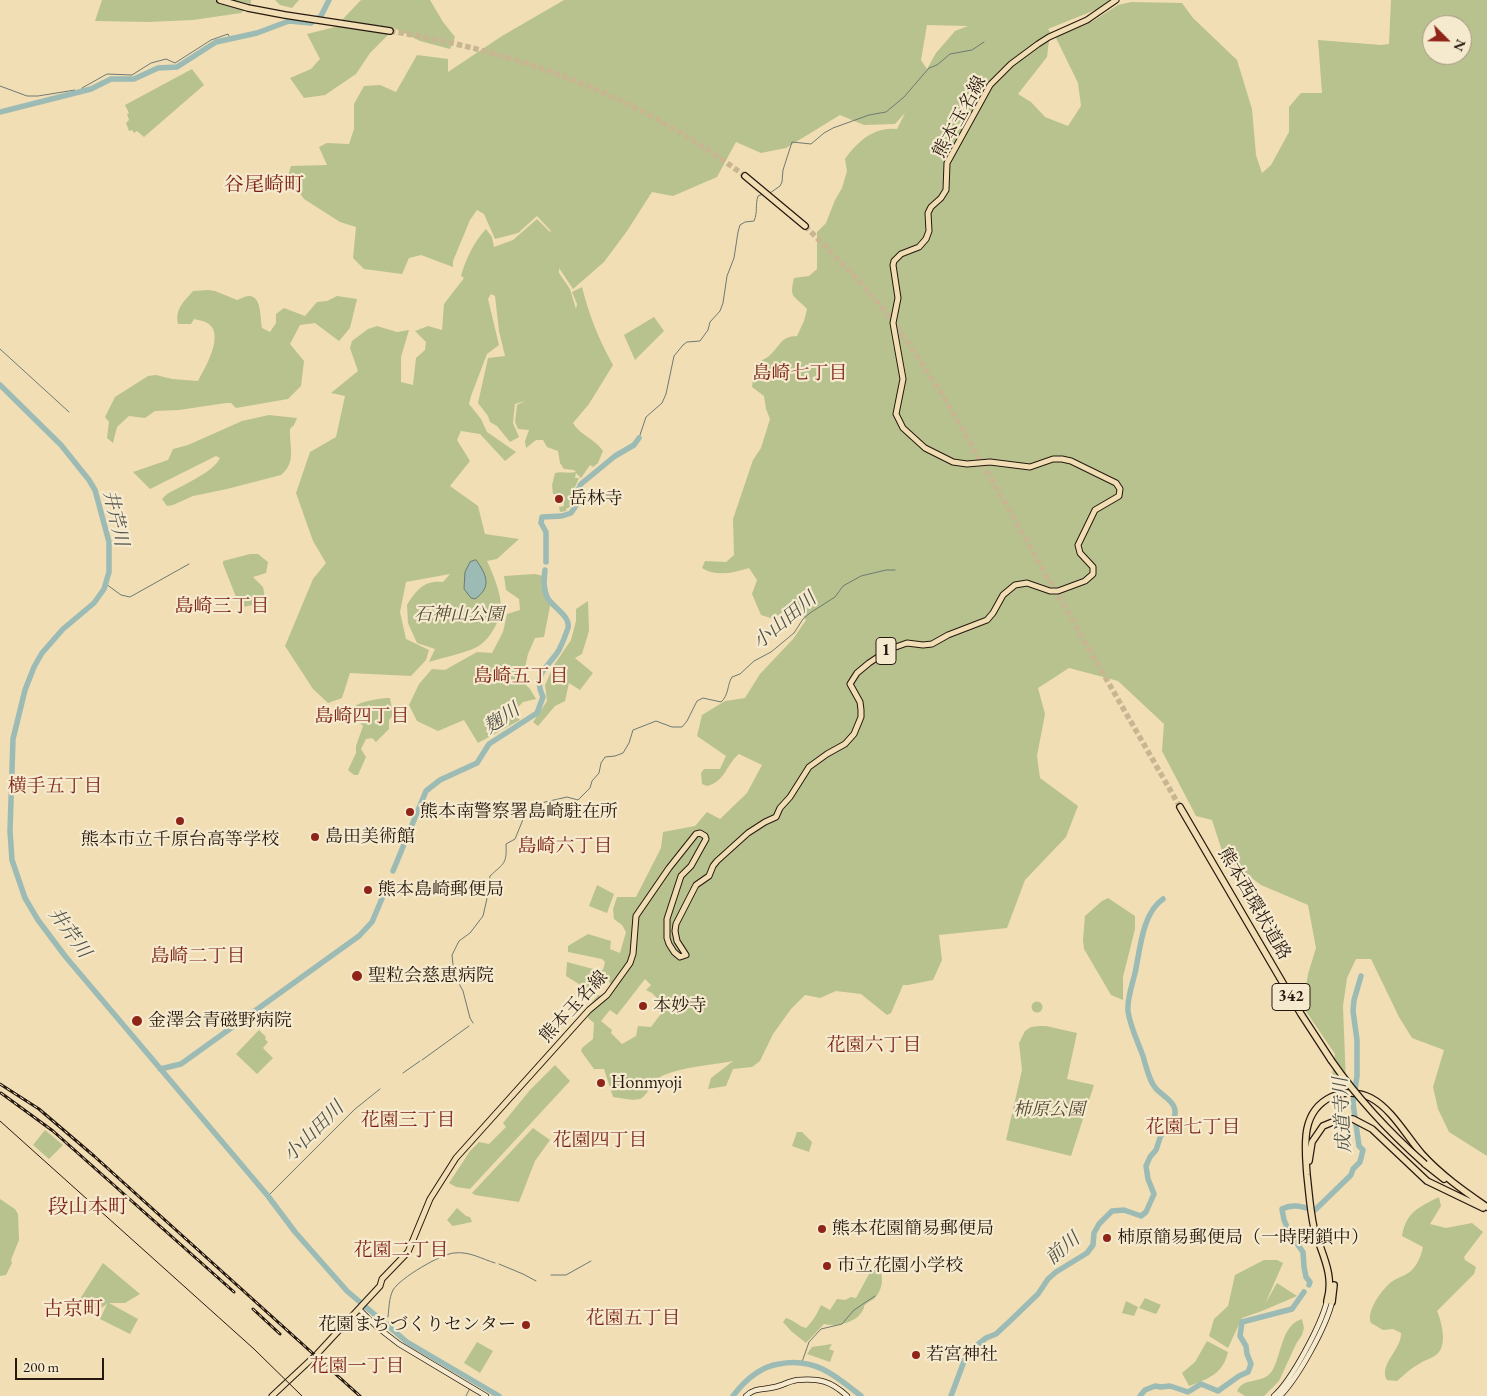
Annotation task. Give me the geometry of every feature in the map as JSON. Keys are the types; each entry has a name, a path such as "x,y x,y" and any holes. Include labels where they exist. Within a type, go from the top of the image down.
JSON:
{"highway":[{"path":"220,0 284,15 390,31"},
{"path":"745,176 804,226"},
{"name":"熊本西環状道路","path":"1180,806 1309,1027 1331,1060 1370,1110 1400,1142 1450,1184 1487,1209"},
{"path":"1330,1302 1330,1276 1316,1226 1305,1139 1308,1124 1320,1105 1338,1095 1353,1093 1373,1099 1380,1104 1433,1164 1487,1209"},
{"path":"1308,1171 1310,1148 1315,1136 1328,1123 1340,1119 1353,1119 1372,1129 1427,1181 1487,1209"}],"main road":[{"name":"熊本玉名線","path":"272,1396 312,1358 380,1286 382,1279 408,1252 430,1199 456,1158 587,1012 611,991 632,959 635,922 638,911 696,834 700,833 705,836 704,843 691,866 681,876 667,919 667,938 669,944 677,956 683,958 686,955 677,941 675,931 678,919 696,885 709,876 717,860 748,833 776,817 780,808 790,797 809,767 826,754 845,744 854,734 862,710 860,702 850,684 857,674 876,657 890,649 907,643 932,644 948,635 987,620 1003,595 1015,585 1026,583 1058,592 1085,580 1093,574 1093,567 1080,553 1078,545 1095,510 1119,496 1120,488 1116,483 1072,461 1062,459 1053,459 1030,466 990,462 967,464 953,462 926,448 900,424 896,409 902,390 903,372 893,323 898,298 893,265 894,261 901,254 919,247 926,239 929,231 928,213 931,207 944,195 946,190 947,164 990,86 1011,64 1049,36 1087,20 1116,0"},
{"path":"1274,1396 1287,1381 1330,1302"},
{"path":"1280,1396 1291,1383 1324,1325 1330,1302"},
{"path":"359,1308 377,1327 399,1344 486,1396"},
{"path":"746,1396 757,1389 774,1388 798,1380 824,1381 838,1388 847,1396"}],"green space":[{"path":"102,0 251,0 251,3 241,13 193,20 148,22 95,21"},
{"path":"275,0 299,0 292,8 280,5"},
{"path":"361,0 430,0 443,22 455,37 450,49 420,41 394,28 342,20"},
{"name":"石神山公園","path":"564,0 1120,0 1048,29 1050,32 1047,57 1018,94 1031,102 1045,117 1068,126 1081,106 1078,83 1056,38 1061,34 1093,21 1118,5 1131,2 1182,3 1193,18 1237,60 1252,109 1256,155 1262,173 1271,165 1289,132 1289,107 1301,93 1322,93 1318,40 1389,44 1391,0 1487,0 1487,1156 1449,1132 1438,1109 1433,1087 1444,1050 1412,1038 1399,1017 1371,959 1356,959 1347,978 1343,1006 1346,1084 1342,1089 1332,1076 1335,1054 1303,1007 1308,974 1316,948 1308,905 1261,885 1224,857 1212,820 1196,816 1162,751 1164,724 1118,681 1069,668 1038,688 1045,714 1037,756 1040,778 1078,806 1066,837 1025,880 1007,928 939,935 942,960 933,980 903,985 891,1013 887,1015 861,994 836,991 820,998 805,995 791,1009 773,1034 760,1061 752,1067 733,1069 726,1086 708,1089 711,1078 733,1061 689,1068 664,1075 640,1099 630,1100 613,1097 604,1069 594,1069 581,1051 593,1039 594,1023 588,1018 593,1001 598,995 608,997 614,989 604,974 599,975 593,989 587,989 566,976 567,962 603,970 605,962 602,959 568,952 568,946 588,934 611,941 610,949 620,953 626,932 622,925 614,919 613,909 617,897 636,897 661,848 663,832 695,826 707,812 720,819 747,793 762,765 739,754 718,781 707,786 702,784 701,773 704,769 720,769 726,756 697,736 702,715 725,701 745,698 760,674 793,639 806,620 798,608 790,606 774,619 761,615 752,594 757,580 749,568 731,573 719,573 702,568 705,561 726,562 734,555 733,519 753,460 761,448 770,419 764,396 752,387 755,364 770,355 785,339 797,336 804,321 807,309 792,293 794,278 809,276 817,269 817,232 826,223 842,188 847,171 845,159 867,136 881,130 897,129 905,113 895,124 864,125 840,115 786,148 761,153 736,142 717,177 673,196 652,192 604,262 573,289 559,268 559,273 570,289 576,309 577,304 572,292 582,287 595,327 613,365 589,404 573,423 603,451 598,463 593,467 590,465 581,478 576,473 575,478 579,478 571,496 571,506 566,511 560,512 559,507 564,506 563,494 553,494 552,485 555,473 576,472 564,469 560,463 558,451 547,447 543,440 536,440 526,448 525,441 529,430 518,429 515,422 517,405 525,401 515,404 513,423 519,437 510,442 497,426 490,422 488,416 478,403 488,358 505,356 499,331 495,296 491,294 488,299 499,345 487,354 469,404 481,419 487,432 516,452 505,461 480,434 461,431 457,440 470,461 450,486 478,506 485,534 519,539 497,559 487,561 501,600 501,611 497,623 486,640 477,647 460,654 429,662 435,649 417,643 408,623 407,605 425,585 443,582 450,574 406,582 400,612 406,639 429,650 426,660 411,676 350,673 342,698 328,703 313,689 285,646 313,579 326,563 313,541 296,493 310,452 336,437 345,396 331,393 358,371 350,348 352,341 368,329 377,326 397,332 409,330 401,357 401,382 413,385 416,358 425,350 426,342 415,331 428,326 442,330 444,304 464,278 461,276 468,257 486,229 492,237 494,247 513,240 537,219 551,233 537,216 518,233 495,239 484,214 477,210 470,220 453,261 453,267 421,255 409,258 402,274 364,269 353,258 356,227 340,222 304,199 288,176 291,166 327,165 319,147 327,143 349,144 354,129 354,104 364,86 380,85 396,92 417,55 448,59 448,72 502,36","holes":["927,25 968,26 955,31 936,53 927,69 921,60","645,979 651,985 646,990 652,993 666,1007 651,1027 638,1026 636,1036 622,1044 611,1033 612,1030 601,1021 610,1010 617,1015"]},
{"path":"339,26 389,34 370,53 356,74 325,95 304,98 290,78 311,69 320,59 307,34"},
{"path":"192,69 204,85 144,137 137,131 134,133 132,130 129,131 126,123 129,120 127,114 129,113 125,105"},
{"path":"208,290 237,300 247,296 253,297 258,304 262,328 270,332 276,323 276,314 284,308 305,316 317,302 327,301 337,296 357,299 350,328 339,341 315,323 300,325 290,344 304,361 301,386 288,399 236,408 231,403 226,403 179,410 155,411 145,418 129,416 117,427 113,443 107,438 109,422 105,417 115,397 148,376 156,375 172,379 198,381 212,352 215,336 213,329 209,324 194,319 191,324 178,324 177,318 179,309 193,291"},
{"path":"654,317 664,331 635,360 624,335"},
{"path":"269,415 297,418 290,429 291,459 286,470 281,475 193,496 167,506 162,499 167,494 204,473 217,463 220,458 216,456 150,489 133,472 168,460 173,449 188,445 242,421"},
{"path":"250,554 258,554 268,562 266,573 253,577 263,587 265,597 262,603 243,607 238,602 223,561"},
{"path":"535,574 543,576 551,601 544,637 535,638 528,654 525,668 517,666 517,676 530,689 536,699 523,702 513,712 520,720 478,743 464,720 438,731 417,721 409,705 419,684 432,669 445,670 477,652 492,653 503,632 507,614 520,610 519,599 506,590 504,576"},
{"path":"588,601 589,631 582,654 575,658 593,673 580,690 569,683 565,701 555,706 538,726 533,722 547,701 545,685 554,665 571,640 576,621 576,609"},
{"path":"390,698 393,715 389,720 389,729 376,742 372,738 366,739 361,749 366,757 358,775 354,775 348,770 356,753 356,746 363,726 349,714 359,704"},
{"path":"597,885 614,894 607,913 589,906"},
{"path":"1108,898 1135,916 1135,929 1123,977 1123,1000 1111,995 1084,949 1085,916"},
{"path":"1035,1002 1039,1002 1042,1007 1041,1011 1035,1012 1032,1009 1032,1005"},
{"name":"柿原公園","path":"1039,1026 1077,1033 1067,1079 1094,1085 1071,1156 1006,1140 1022,1070 1019,1043 1025,1031 1031,1027"},
{"path":"259,1030 268,1042 263,1048 273,1058 257,1074 236,1054"},
{"path":"555,1065 570,1081 470,1189 456,1187 449,1183 470,1151 479,1142 489,1144 506,1127 503,1123 530,1090"},
{"path":"533,1128 550,1140 535,1161 519,1202 472,1193"},
{"path":"45,1130 63,1145 49,1159 33,1145"},
{"path":"797,1132 802,1132 812,1142 809,1152 792,1146"},
{"path":"1439,1197 1441,1206 1430,1224 1446,1228 1472,1223 1483,1232 1464,1257 1465,1260 1476,1267 1474,1274 1437,1311 1443,1334 1440,1351 1423,1361 1397,1381 1387,1380 1386,1369 1398,1345 1401,1333 1393,1329 1383,1330 1371,1323 1372,1307 1392,1281 1411,1271 1416,1266 1423,1247 1402,1236 1404,1228 1415,1211"},
{"path":"0,1199 15,1209 18,1214 19,1240 6,1275 0,1276"},
{"path":"457,1208 470,1217 472,1222 451,1225 447,1220"},
{"path":"1264,1260 1277,1260 1283,1263 1265,1304 1277,1283 1297,1296 1242,1318 1228,1348 1209,1336 1214,1319 1228,1306 1235,1275"},
{"path":"103,1263 140,1294 125,1303 109,1303 138,1319 130,1334 100,1319 107,1304 98,1310 78,1302"},
{"path":"875,1263 882,1276 880,1290 874,1299 864,1306 864,1309 856,1318 846,1323 824,1324 806,1343 783,1322 786,1318 806,1328 815,1317 821,1305 830,1310 837,1299 856,1298"},
{"path":"1145,1298 1161,1305 1156,1314 1139,1308"},
{"path":"1126,1301 1138,1307 1134,1316 1122,1313"},
{"path":"1302,1319 1304,1328 1302,1335 1279,1381 1264,1396 1245,1396 1237,1391 1240,1386 1264,1378 1272,1371 1290,1327"},
{"path":"1207,1341 1228,1352 1226,1359 1214,1375 1189,1386 1182,1373 1195,1362"},
{"path":"477,1342 493,1351 480,1373 464,1363"},
{"path":"832,1344 829,1349 834,1351 830,1362 807,1354 812,1347"}],"water":[{"path":"476,560 485,576 486,585 484,590 475,599 471,598 464,589 465,572 470,562"}],"waterway":[{"path":"0,112 91,89 111,79 134,79 158,68 177,67 216,42 257,33 289,21 311,23 321,16 329,0"},
{"path":"82,92 82,88 107,74 132,75 151,63 166,59 175,63 211,40 228,34 230,38"},
{"path":"770,193 780,186 782,182 783,170 792,142 811,144 833,128 869,115 886,112 904,97 929,68 937,65 950,54 972,50 984,42"},
{"path":"0,86 27,96 75,90 76,93"},
{"path":"639,438 646,417 662,403 666,394 674,356 687,342 700,341 708,330 710,322 720,311 727,276 734,258 740,225 745,222 754,221 758,196 763,194"},
{"path":"0,349 69,412"},
{"name":"井芹川","path":"0,385 61,445 89,480 95,490 109,542 109,572 104,589 94,603 63,629 42,653 25,690 13,739 10,831 12,860 25,898 38,920 65,956 268,1196 295,1232 347,1291 407,1342 499,1396"},
{"name":"麹川","path":"546,562 546,532 541,523 542,517 562,516 571,513 577,504 577,492 581,484 615,456 634,445 639,438"},
{"path":"106,584 121,595 130,597 189,564"},
{"name":"麹川","path":"393,871 426,791 440,780 477,763 489,744 537,713 543,697 540,689 540,676 559,650 568,628 567,620 547,597 544,587 545,570"},
{"name":"小山田川","path":"473,1023 463,991 454,974 452,955 459,941 470,933 483,916 490,876 504,863 506,844 515,839 526,812 545,802 567,797 578,800 590,788 592,781 599,773 601,763 605,757 623,753 629,743 633,730 656,721 672,727 682,727 697,701 703,698 721,702 732,677 740,674 754,661 771,652 794,633 803,619 835,597 843,586 861,576 886,570 895,570"},
{"name":"麹川","path":"160,1069 181,1064 359,936 372,922 389,882"},
{"name":"前川","path":"1144,1059 1131,1023 1128,1001 1146,923 1150,913 1163,899"},
{"name":"成道寺川","path":"1309,1285 1310,1282 1306,1277 1304,1267 1303,1252 1290,1234 1282,1209 1294,1206 1315,1210 1351,1175 1353,1169 1360,1162 1363,1150 1359,1146 1353,1103 1357,1076 1357,1040 1353,1011 1361,976"},
{"name":"小山田川","path":"422,1060 469,1026"},
{"name":"前川","path":"951,1396 966,1356 971,1350 986,1338 996,1334 1038,1294 1048,1279 1056,1272 1087,1253 1093,1245 1094,1233 1099,1224 1112,1211 1124,1210 1141,1216 1146,1212 1154,1194 1148,1179 1146,1166 1156,1150 1161,1135 1170,1128 1175,1109 1170,1100 1157,1090 1152,1083 1144,1060"},
{"name":"小山田川","path":"403,1073 420,1061"},
{"name":"小山田川","path":"268,1196 355,1109 380,1089"},
{"path":"388,1317 393,1290 412,1273 431,1262 448,1254 460,1253 470,1254 495,1263"},
{"path":"551,1275 566,1275 591,1261"},
{"path":"499,1264 536,1281"},
{"name":"成道寺川","path":"1140,1396 1145,1390 1155,1386 1170,1386 1188,1392 1201,1384 1218,1391 1248,1372 1251,1364 1246,1346 1240,1336 1242,1322 1292,1309 1304,1292"},
{"path":"802,1362 809,1342 821,1329 842,1324 854,1310 875,1296"},
{"name":"井芹川","path":"733,1396 742,1385 759,1371 779,1364 792,1363 803,1363 823,1370 842,1381 861,1396"},
{"path":"466,1396 470,1388"}],"tunnel":[{"path":"390,31 439,40 486,52 532,65 576,81 620,100 662,122 704,147 745,176"},
{"path":"805,226 872,296 898,329 945,399 1180,807"}],"tram line":[{"path":"0,1121 254,1349 302,1396"}],"railway":[{"path":"0,1084 39,1109 94,1156 360,1396"},
{"path":"1,1093 53,1131 234,1292"},
{"path":"253,1309 280,1334"}],"place":[{"name":"岳林寺","path":"559,499"},
{"name":"熊本南警察署島崎駐在所","path":"410,812"},
{"name":"熊本市立千原台高等学校","path":"180,821"},
{"name":"島田美術館","path":"315,837"},
{"name":"熊本島崎郵便局","path":"368,890"},
{"name":"聖粒会慈恵病院","path":"357,976"},
{"name":"本妙寺","path":"643,1006"},
{"name":"金澤会青磁野病院","path":"137,1021"},
{"name":"Honmyoji","path":"601,1083"},
{"name":"熊本花園簡易郵便局","path":"822,1229"},
{"name":"柿原簡易郵便局（一時閉鎖中）","path":"1107,1238"},
{"name":"市立花園小学校","path":"827,1266"},
{"name":"花園まちづくりセンター","path":"526,1325"},
{"name":"若宮神社","path":"916,1355"}],"district":[{"name":"谷尾崎町","path":"264,186"},
{"name":"島崎七丁目","path":"800,374"},
{"name":"島崎三丁目","path":"222,607"},
{"name":"島崎五丁目","path":"521,677"},
{"name":"島崎四丁目","path":"362,717"},
{"name":"横手五丁目","path":"55,787"},
{"name":"島崎六丁目","path":"565,847"},
{"name":"島崎二丁目","path":"198,957"},
{"name":"花園六丁目","path":"874,1046"},
{"name":"花園三丁目","path":"408,1121"},
{"name":"花園七丁目","path":"1193,1128"},
{"name":"花園四丁目","path":"600,1141"},
{"name":"段山本町","path":"88,1208"},
{"name":"花園二丁目","path":"401,1251"},
{"name":"古京町","path":"73,1310"},
{"name":"花園五丁目","path":"633,1319"},
{"name":"花園一丁目","path":"357,1367"}]}
